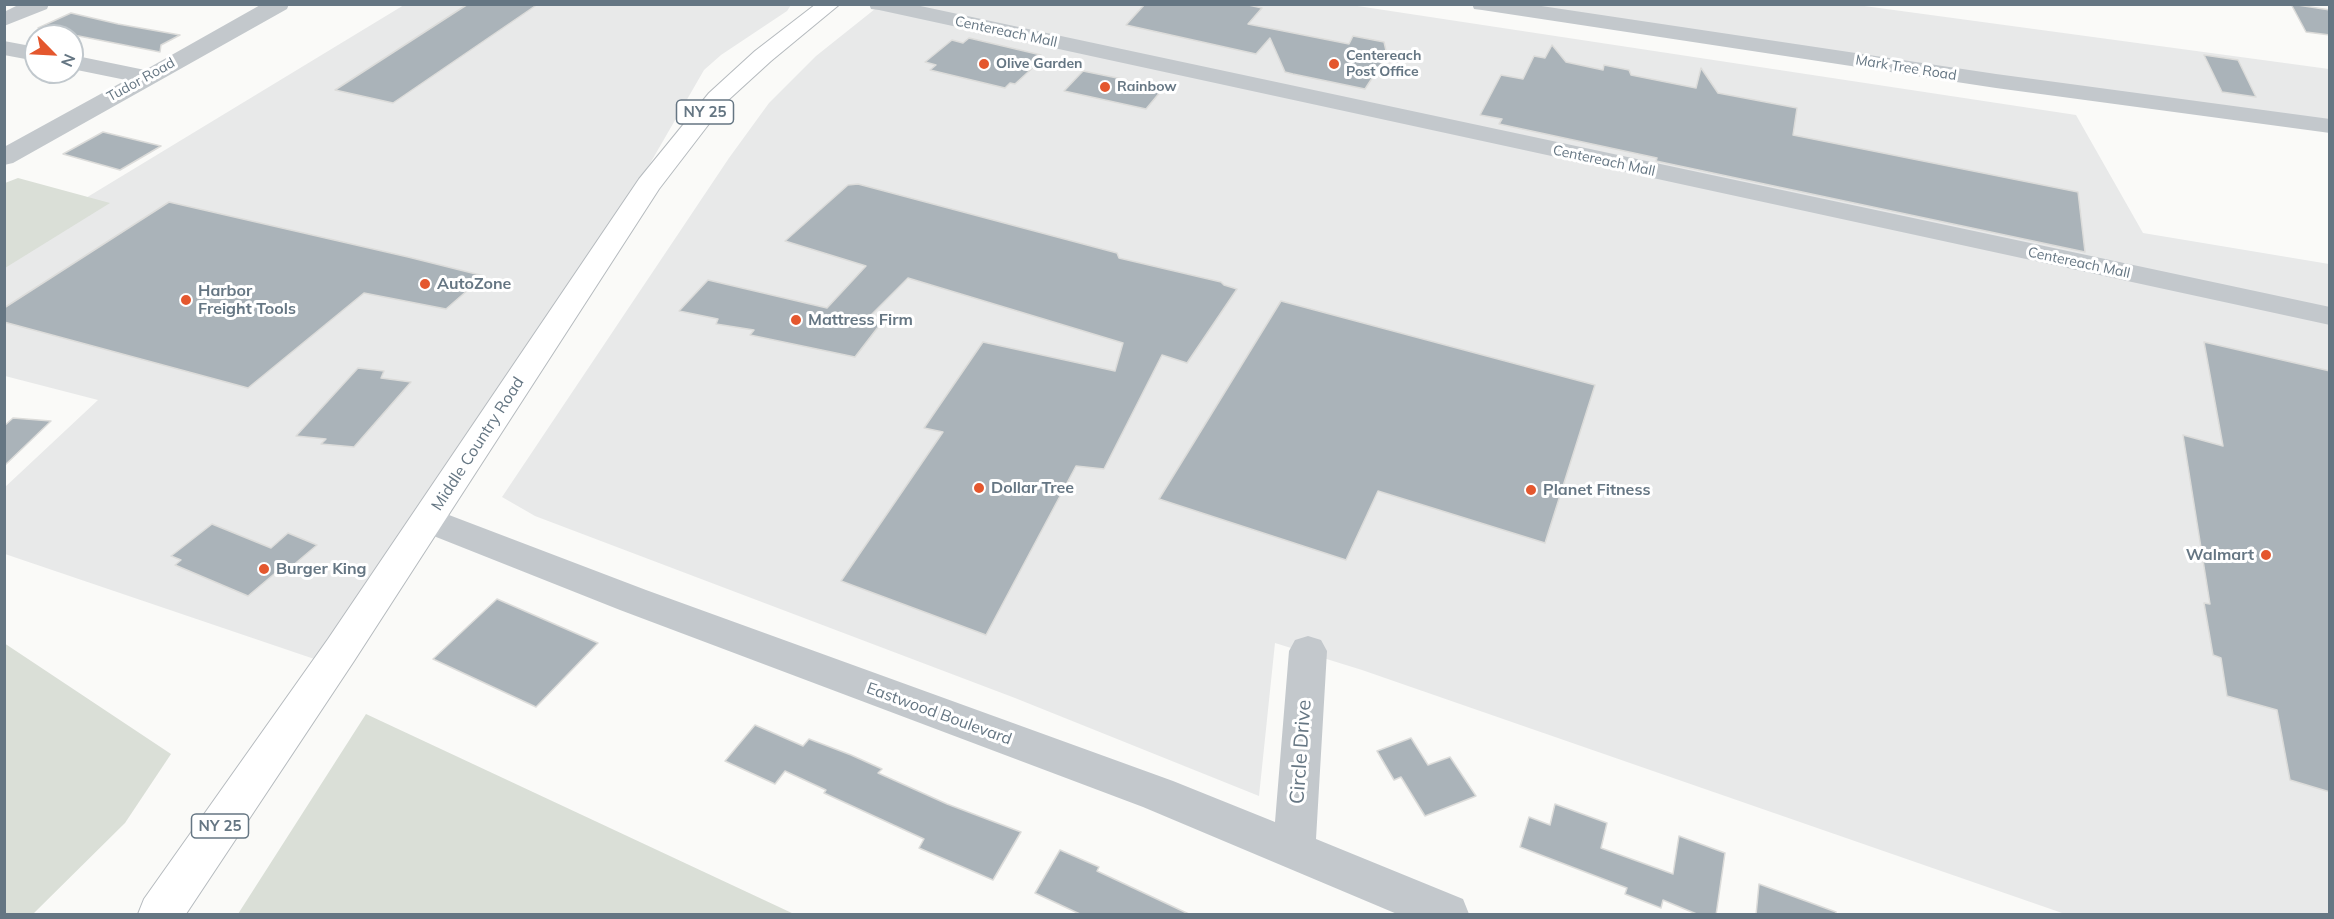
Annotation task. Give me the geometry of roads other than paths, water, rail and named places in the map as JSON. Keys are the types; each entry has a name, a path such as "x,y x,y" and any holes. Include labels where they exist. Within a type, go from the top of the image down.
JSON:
{"main road":[{"name":"Middle Country Road","path":"160,915 428,520 648,185 717,98 763,56 830,4"}],"street":[{"path":"4,20 39,4"},
{"name":"Tudor Road","path":"4,158 279,4"},
{"name":"Centereach Mall","path":"879,4 2330,316"},
{"name":"Mark Tree Road","path":"1482,4 2007,83 2330,126"},
{"path":"4,48 24,52"},
{"path":"84,64 147,77"},
{"name":"Eastwood Boulevard","path":"428,520 633,600 1158,795 1447,915"},
{"name":"Circle Drive","path":"1294,852 1308,651"}],"place":[{"name":"Olive Garden","path":"984,64"},
{"name":"Centereach Post Office","path":"1334,64"},
{"name":"Rainbow","path":"1105,87"},
{"name":"AutoZone","path":"425,284"},
{"name":"Harbor Freight Tools","path":"186,300"},
{"name":"Mattress Firm","path":"796,320"},
{"name":"Dollar Tree","path":"979,488"},
{"name":"Planet Fitness","path":"1531,490"},
{"name":"Walmart","path":"2266,555"},
{"name":"Burger King","path":"264,569"}]}
